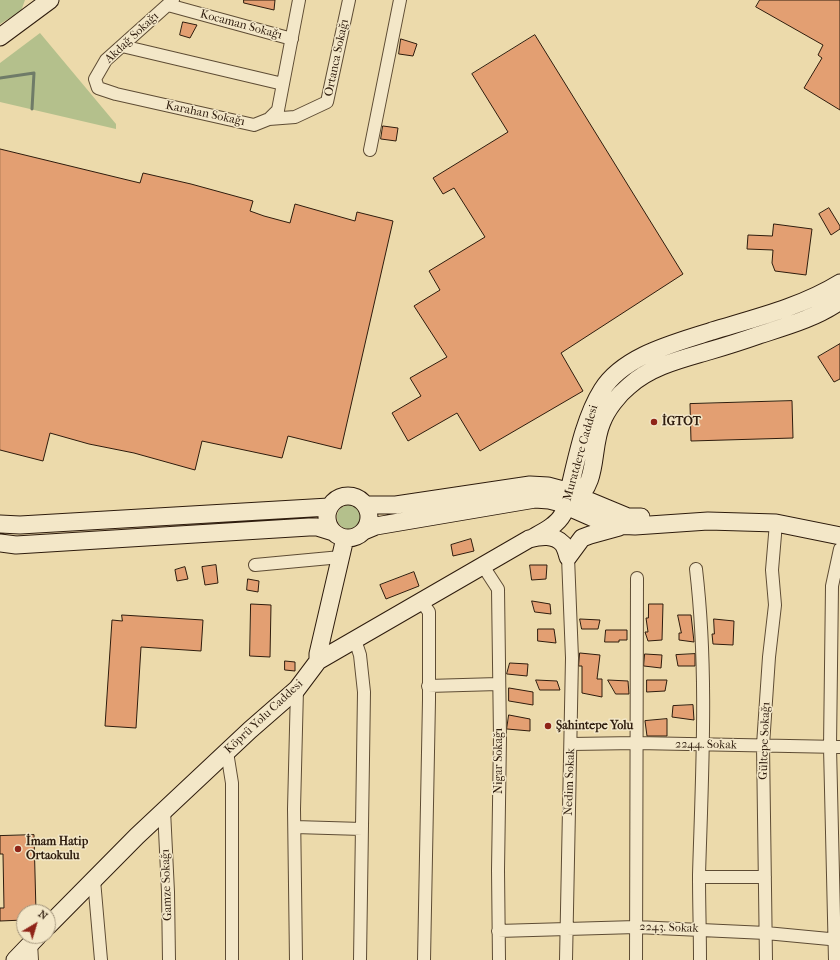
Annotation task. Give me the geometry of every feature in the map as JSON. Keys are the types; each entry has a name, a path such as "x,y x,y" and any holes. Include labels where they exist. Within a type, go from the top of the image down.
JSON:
{"main road":[{"path":"0,37 36,6 50,0"},
{"name":"Muratdere Caddesi","path":"571,498 575,466 591,412 602,389 628,364 660,349 807,300 840,283"},
{"name":"Muratdere Caddesi","path":"571,498 591,476 601,423 620,395 630,385 648,372 678,360 798,323 831,308 840,301"},
{"path":"752,337 771,312"},
{"path":"716,349 741,322"},
{"path":"594,464 594,478 597,488 610,510"},
{"path":"366,505 396,505 530,485 556,480 566,475 575,466"},
{"path":"530,485 548,486 571,498 628,517 705,515 776,516 840,529"},
{"path":"0,543 16,545 309,527 317,527 339,535 352,538 359,536 364,531 370,518 366,505 360,499 348,495 341,496 329,507 327,519 329,526 339,535 341,557 318,654 318,661"},
{"path":"571,498 598,520 613,525 636,526 708,521 776,524 840,536"},
{"path":"364,531 376,526 535,499 557,502 571,498"},
{"path":"525,541 548,529 557,522 571,498"},
{"path":"568,557 571,498"},
{"path":"0,524 20,525 329,507"},
{"path":"568,557 582,538 625,526"},
{"name":"Köprü Yolu Caddesi","path":"56,918 164,810 297,689 318,661 525,541 541,535 548,536 557,540 563,545 568,557"},
{"path":"15,960 34,947"}],"street":[{"path":"269,119 278,110 299,0"},
{"name":"Ortanca Sokağı","path":"269,119 295,117 327,102 349,0"},
{"path":"370,150 400,0"},
{"name":"Kocaman Sokağı","path":"170,2 292,39"},
{"name":"Akdağ Sokağı","path":"95,79 106,60 170,2"},
{"path":"122,46 283,84"},
{"name":"Karahan Sokağı","path":"95,79 98,88 116,94 254,125 269,119"},
{"name":"Gültepe Sokağı","path":"766,960 763,745 769,657 775,605 772,570 776,524"},
{"path":"835,960 837,940 832,586 840,549"},
{"path":"256,565 341,557"},
{"name":"Nedim Sokak","path":"566,960 572,658 568,557"},
{"name":"Nigar Sokağı","path":"483,566 498,589 498,684 500,737 498,870 499,960"},
{"path":"696,569 703,664 703,745 699,877 700,960"},
{"path":"636,960 637,578"},
{"path":"422,602 429,612 424,960"},
{"path":"355,640 360,655 364,692 360,960"},
{"path":"428,686 498,684"},
{"path":"296,960 295,827 297,689"},
{"name":"2244. Sokak","path":"571,744 637,743 835,747"},
{"path":"227,752 232,783 232,960"},
{"name":"Gamze Sokağı","path":"164,810 168,892 169,960"},
{"path":"295,827 362,829"},
{"path":"699,877 765,878"},
{"path":"94,880 101,960"},
{"name":"2243. Sokak","path":"498,930 636,927 766,933 837,940"}],"green space":[{"path":"0,0 25,0 21,11 0,24"},
{"path":"40,33 116,124 116,129 0,102 0,63"},
{"path":"349,505 357,509 361,517 357,525 349,529 341,525 337,517 341,509"}],"building":[{"path":"244,0 275,0 274,10 244,3"},
{"path":"760,0 840,0 840,110 804,88 822,58 818,55 823,45 756,7"},
{"path":"183,22 197,25 190,38 180,35"},
{"path":"535,35 683,274 561,353 583,391 480,451 457,413 408,441 392,413 421,396 410,378 447,357 414,306 440,290 429,271 485,237 454,188 443,194 433,178 508,132 472,74"},
{"path":"401,39 417,44 413,56 399,54"},
{"path":"383,126 398,128 396,141 381,139"},
{"path":"0,149 140,183 143,173 191,184 253,201 250,211 290,223 295,204 355,221 357,212 393,221 341,449 288,436 282,458 202,441 195,470 134,453 89,444 50,433 43,461 0,450"},
{"path":"829,208 840,226 840,229 831,235 819,214"},
{"path":"774,224 812,229 806,275 775,271 772,263 773,250 747,249 748,235 772,236"},
{"path":"840,344 840,379 834,382 818,357"},
{"path":"792,401 793,438 691,441 690,404"},
{"path":"471,539 474,551 453,556 451,545"},
{"path":"216,565 218,583 205,585 202,567"},
{"path":"530,565 547,565 546,579 532,580"},
{"path":"185,567 188,579 177,581 175,570"},
{"path":"414,572 419,586 386,599 380,585"},
{"path":"248,579 259,581 258,592 247,590"},
{"path":"532,601 550,604 551,614 535,612"},
{"path":"251,604 271,605 270,657 250,656"},
{"path":"649,604 663,604 662,640 648,641 645,632 648,632 646,618 648,618"},
{"path":"122,615 203,620 201,651 141,647 136,728 105,726 112,620 122,621"},
{"path":"678,615 691,615 694,642 679,640 679,633 681,633"},
{"path":"580,619 600,620 598,629 582,629"},
{"path":"714,619 734,621 733,645 713,644 712,634 714,634"},
{"path":"538,629 554,629 556,643 538,641"},
{"path":"606,630 627,630 627,640 619,640 619,642 605,642"},
{"path":"580,653 600,655 597,679 602,679 602,697 582,693 582,666 579,666"},
{"path":"645,654 662,655 661,668 644,666"},
{"path":"695,654 695,666 678,666 676,655"},
{"path":"285,661 295,662 295,671 285,670"},
{"path":"510,663 528,664 527,676 507,674"},
{"path":"536,680 557,681 560,690 540,690"},
{"path":"608,680 628,681 629,694 616,694"},
{"path":"647,680 667,680 665,691 647,692"},
{"path":"509,688 533,692 533,705 509,701"},
{"path":"693,705 694,720 672,717 673,706"},
{"path":"509,715 530,719 530,731 507,729"},
{"path":"667,719 667,736 647,736 645,721"},
{"path":"34,835 36,904 16,904 16,920 0,921 0,908 4,908 3,854 0,854 0,836"}],"waterway":[{"path":"0,78 34,73 32,109"}],"place":[{"name":"İGTOT","path":"654,422"},
{"name":"Şahintepe Yolu","path":"548,726"},
{"name":"İmam Hatip Ortaokulu","path":"18,849"}]}
